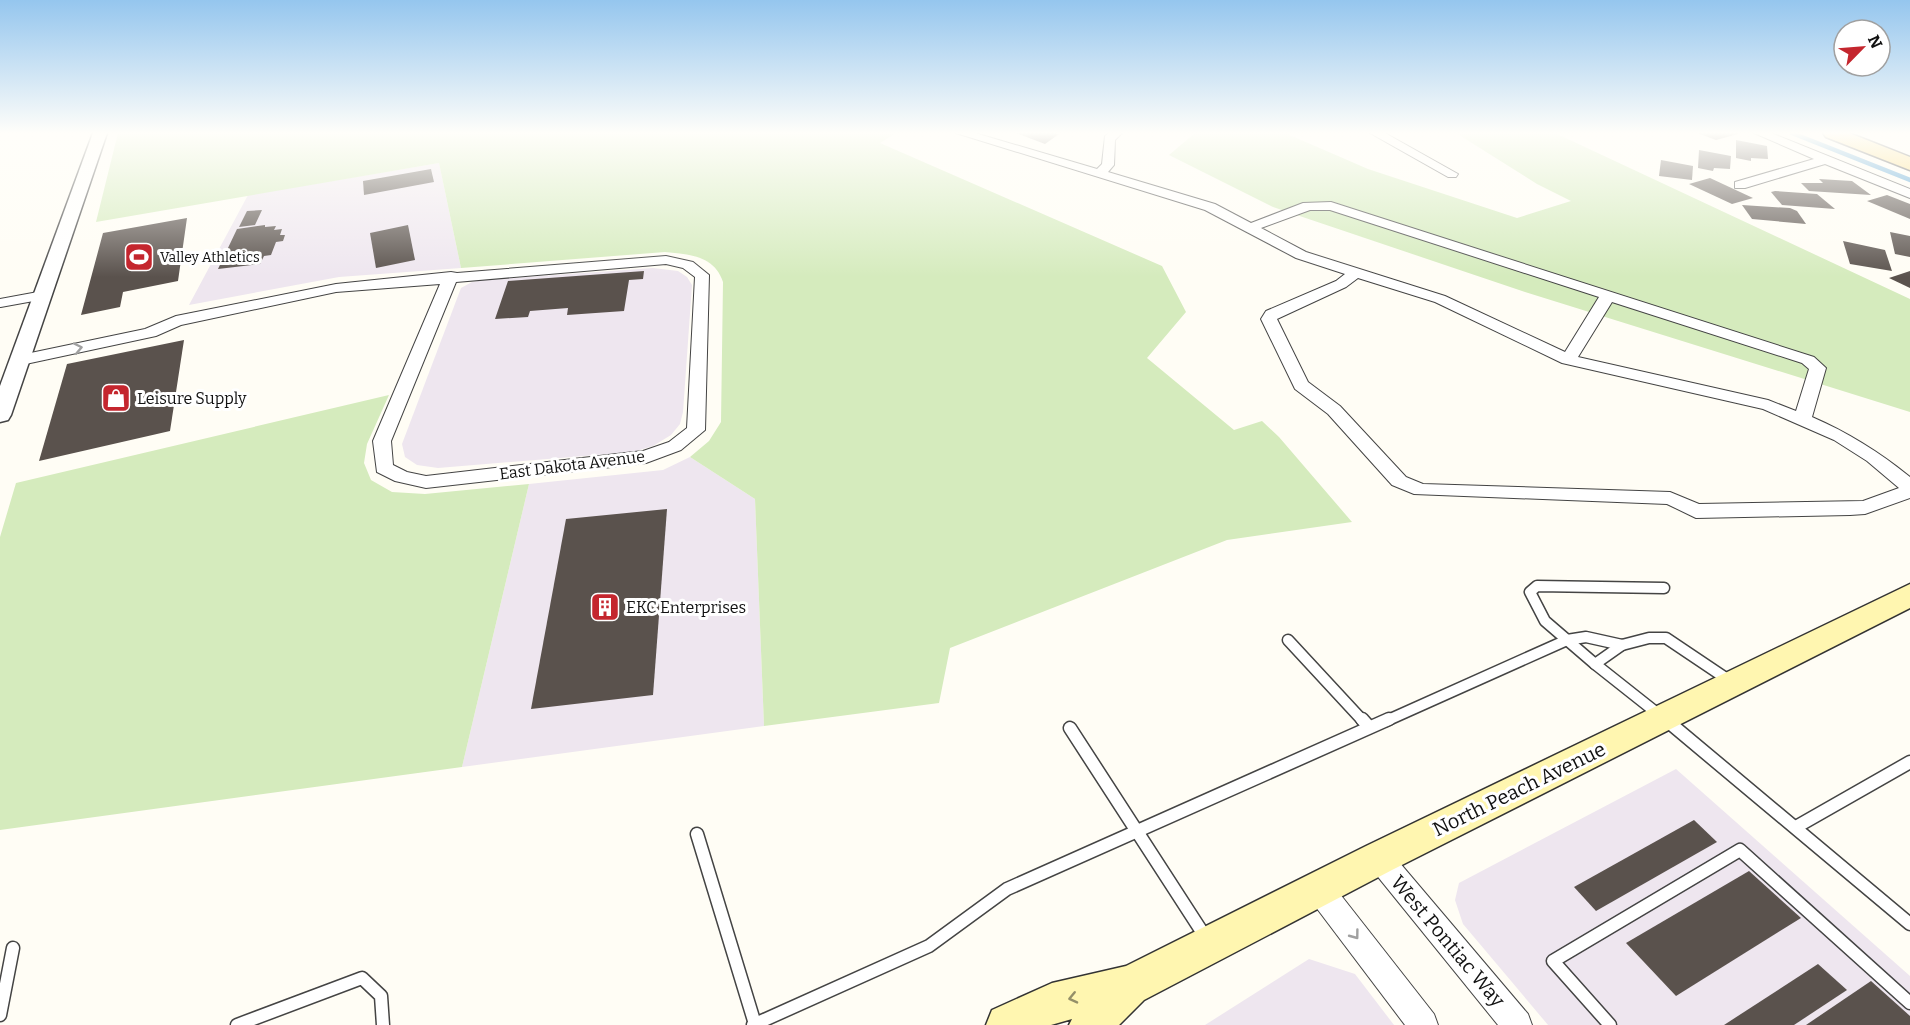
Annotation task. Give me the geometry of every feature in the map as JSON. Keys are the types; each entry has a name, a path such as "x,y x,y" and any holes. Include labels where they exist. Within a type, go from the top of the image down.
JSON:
{"main road":[{"name":"North Peach Avenue","path":"1007,1025 1052,1003 1130,985 1379,858 1910,596"},
{"name":"North Peach Avenue","path":"1090,1025 1130,985"}],"street":[{"path":"0,415 83,181"},
{"path":"1125,181 1210,207 1301,255 1356,272 1440,299 1568,360 1713,391 1768,405 1803,418 1873,457 1910,489 1864,507 1696,510 1670,498 1421,490 1399,481 1334,410 1301,385 1269,319 1271,314 1341,284 1356,272"},
{"path":"1740,185 1754,181"},
{"path":"1877,181 1910,194"},
{"path":"1250,228 1308,206 1331,206 1808,360 1818,368 1803,418"},
{"name":"East Dakota Avenue","path":"23,353 150,333 176,321 336,288 451,276 666,260 688,266 702,275 696,430 675,446 646,457 426,482 402,477 384,468 382,441 451,276"},
{"path":"1568,360 1608,295"},
{"name":"West Pontiac Way","path":"1379,858 1517,1025"},
{"path":"1319,889 1423,1025"}],"lane":[{"path":"0,303 44,295"},
{"path":"1664,588 1537,586 1530,592 1545,621 1796,827 1910,924"},
{"path":"697,834 754,1024 928,946 1007,889 1567,640 1586,637 1622,645"},
{"path":"1595,664 1622,645 1649,638 1666,638 1733,683"},
{"path":"1288,640 1369,727"},
{"path":"1070,728 1138,829 1210,945"},
{"path":"1796,827 1910,762"},
{"path":"1610,1025 1553,961 1740,850 1910,1003"},
{"path":"0,1015 13,948"},
{"path":"237,1025 362,978 381,996 383,1025"}],"shaded area":[{"path":"333,181 443,181 461,268 339,277 189,305 248,195"},
{"path":"653,268 678,271 687,277 692,285 683,412 680,424 671,435 653,446 633,452 438,468 417,465 405,457 402,444 461,288 472,282 483,280"},
{"path":"690,457 755,499 764,726 462,767 529,484 663,470"},
{"path":"1676,769 1910,976 1910,1025 1548,1025 1463,924 1455,900 1459,883"},
{"path":"1309,959 1355,974 1394,1025 1205,1025"}],"green space":[{"path":"106,181 335,181 96,222"},
{"path":"443,181 967,181 1162,266 1186,312 1147,358 1234,430 1262,421 1279,437 1352,522 1227,540 950,648 939,703 764,726 755,499 690,457 709,441 721,422 723,282 719,273 700,258 665,252 461,268"},
{"path":"1221,181 1404,181 1517,218 1571,201 1532,181 1657,181 1910,299 1910,412 1525,292 1273,207"},
{"path":"389,395 367,444 364,463 371,480 392,492 425,494 529,484 462,767 0,830 0,537 16,483"}],"building":[{"path":"363,181 434,181 434,182 364,195"},
{"path":"1700,181 1716,181 1753,198 1732,204 1689,184"},
{"path":"1821,181 1852,181 1871,195 1809,191 1801,183 1823,183"},
{"path":"1771,192 1817,194 1835,209 1782,205"},
{"path":"1887,195 1910,204 1910,219 1867,201"},
{"path":"1742,205 1790,208 1797,211 1806,224 1752,219"},
{"path":"262,210 255,225 239,227 247,211"},
{"name":"Valley Athletics","path":"187,218 178,281 123,292 120,307 81,315 103,233"},
{"path":"265,225 265,227 276,226 274,230 282,229 280,235 285,235 283,241 276,242 271,255 264,256 260,264 218,269 237,229"},
{"path":"408,225 415,260 376,268 370,233"},
{"path":"1890,232 1910,236 1910,257 1895,254"},
{"path":"1843,241 1885,250 1892,271 1850,264"},
{"path":"644,271 643,279 629,280 624,311 567,315 568,308 530,311 528,317 495,319 508,281"},
{"path":"1910,271 1910,288 1889,278"},
{"name":"Leisure Supply","path":"184,340 170,431 39,461 67,364"},
{"name":"EKC Enterprises","path":"667,509 653,695 531,709 566,519"},
{"path":"1694,820 1717,842 1596,911 1574,887"},
{"path":"1749,871 1801,918 1676,996 1626,943"},
{"path":"1818,964 1847,990 1794,1025 1724,1025"},
{"path":"1871,981 1910,1016 1910,1025 1806,1025"}],"place":[{"name":"Valley Athletics","path":"139,257"},
{"name":"Leisure Supply","path":"116,398"},
{"name":"EKC Enterprises","path":"605,607"}]}
